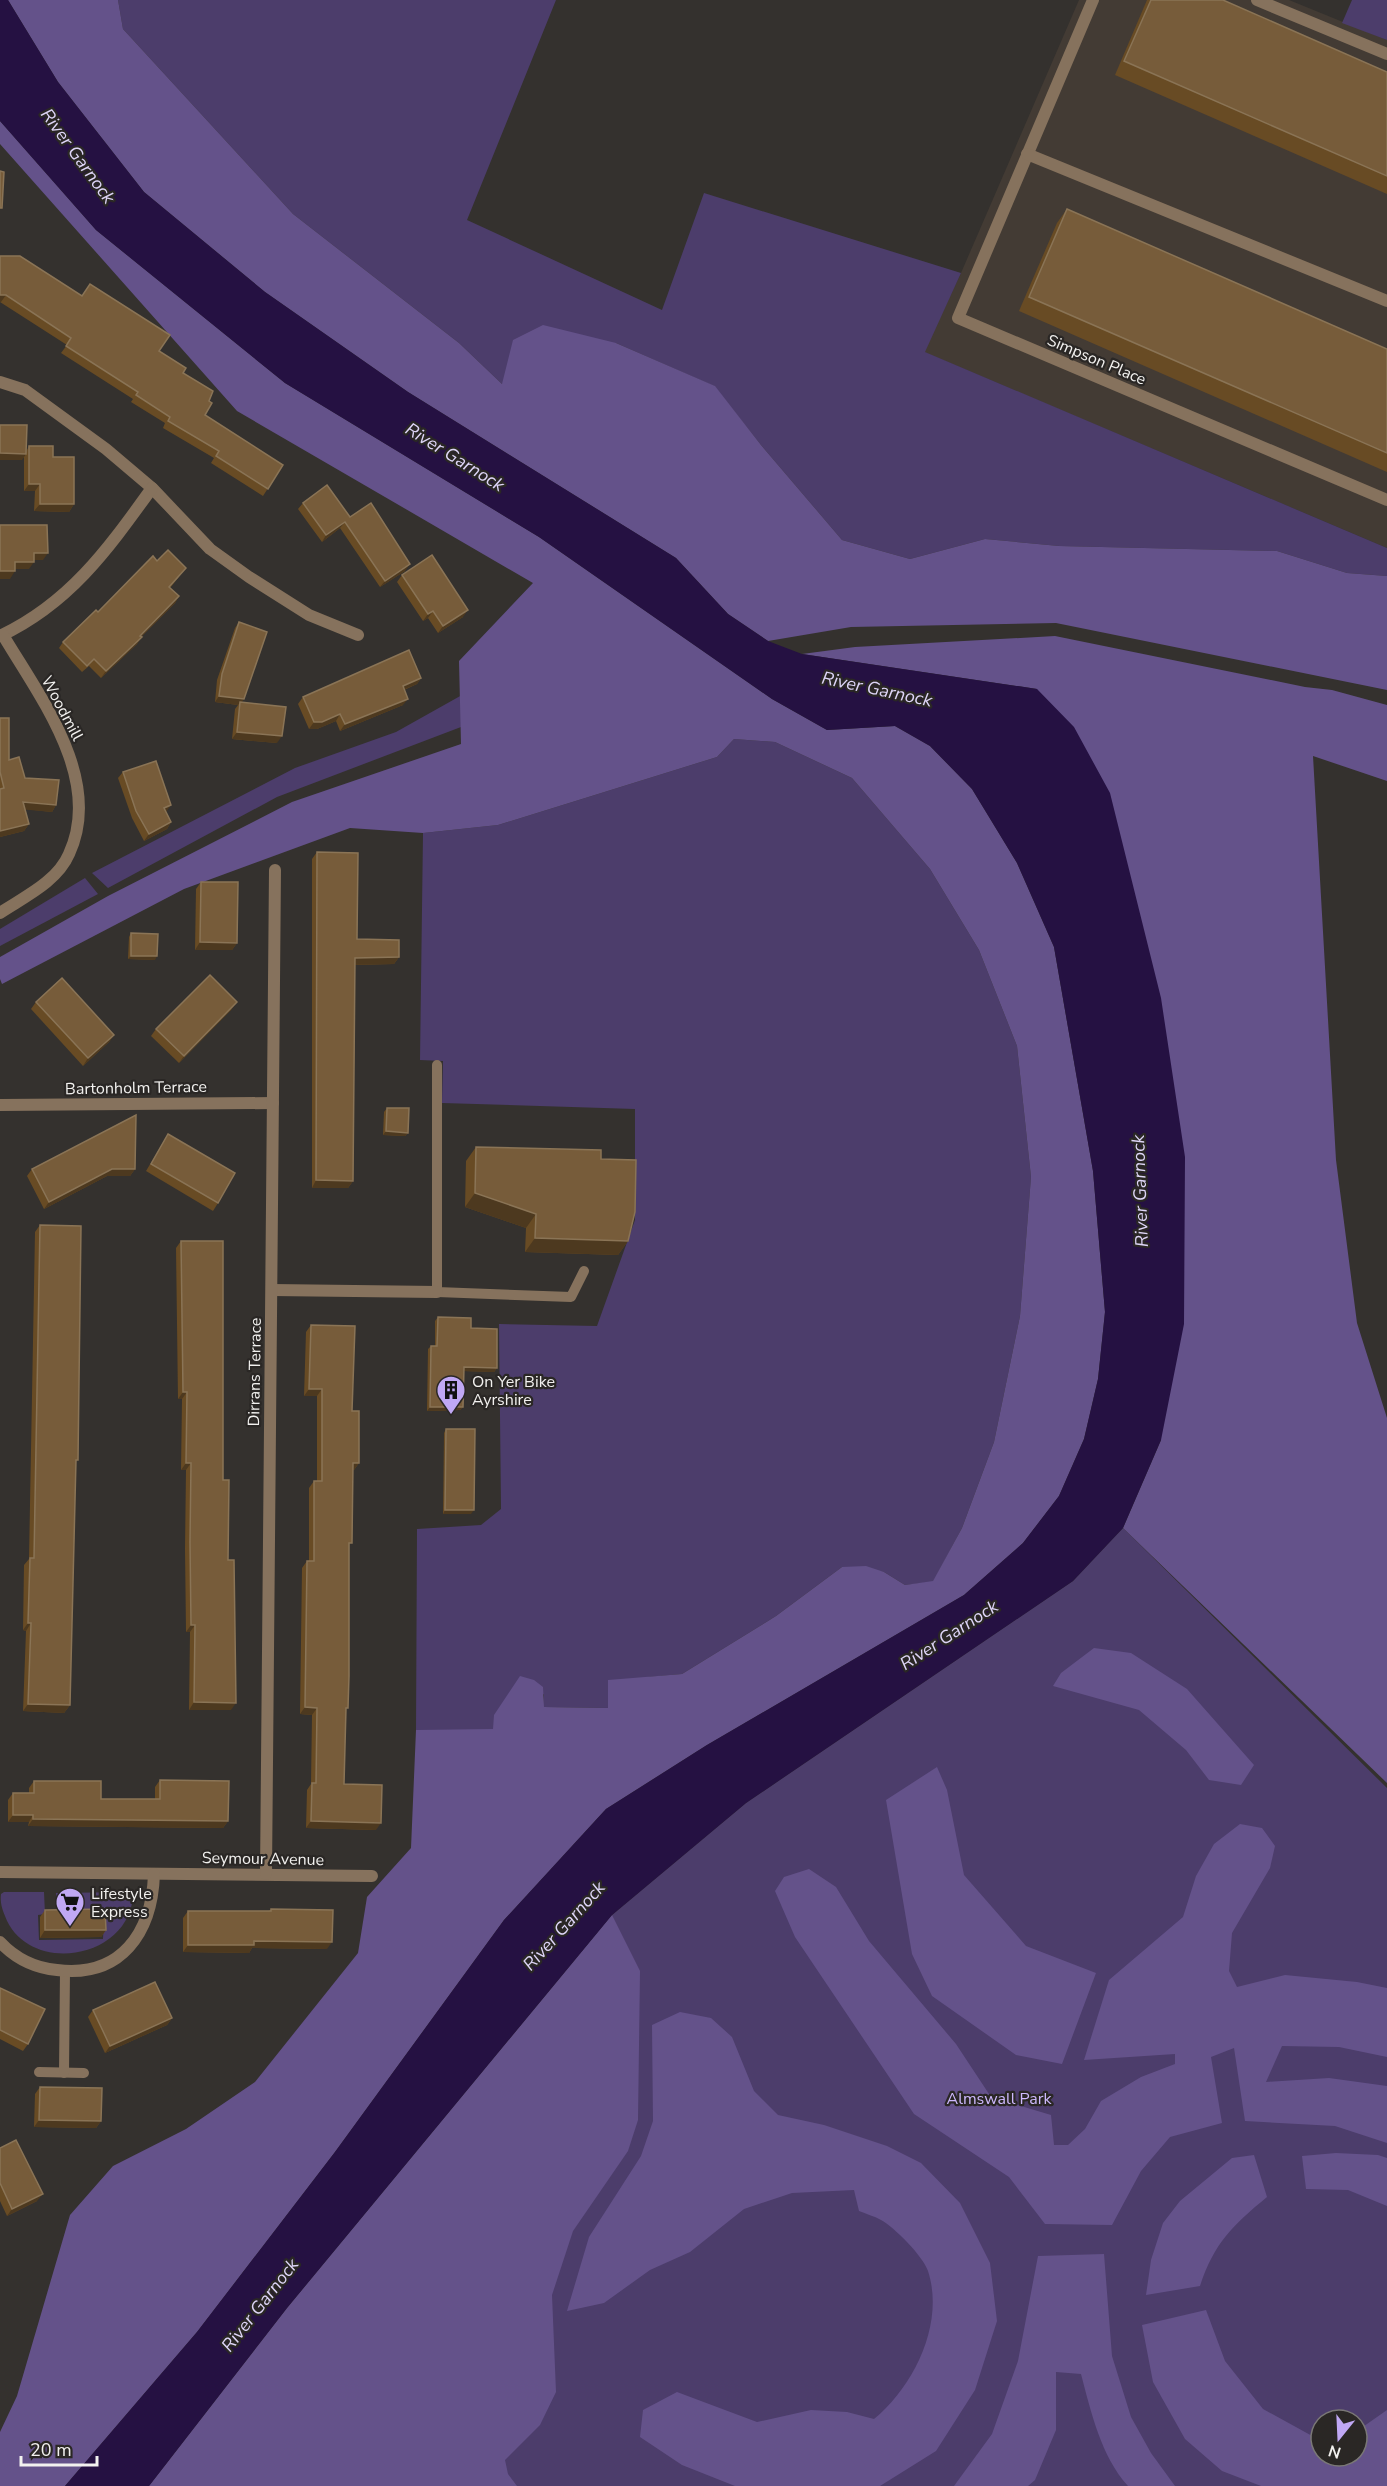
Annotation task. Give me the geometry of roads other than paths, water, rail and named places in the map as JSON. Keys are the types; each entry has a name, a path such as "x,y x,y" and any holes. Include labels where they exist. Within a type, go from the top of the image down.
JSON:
{"street":[{"name":"Simpson Place","path":"1093,0 958,318 1387,500"},
{"path":"1257,0 1387,54"},
{"path":"1027,154 1387,301"},
{"path":"0,382 25,390 106,449 152,488 210,549 241,571 309,615 358,634"},
{"name":"Woodmill","path":"0,913 41,887 56,872 69,855 78,816 78,791 63,738 1,636 35,618 70,590 101,558 152,488"},
{"name":"Dirrans Terrace","path":"266,1874 275,870"},
{"name":"Bartonholm Terrace","path":"0,1106 273,1102"},
{"path":"272,1290 437,1292"},
{"name":"Seymour Avenue","path":"0,1872 372,1876"},
{"path":"0,1942 24,1960 44,1969 91,1970 113,1962 128,1948 146,1921 152,1900 154,1874"}],"lane":[{"path":"436,1065 437,1292 571,1297 584,1271"},
{"path":"64,2073 66,1971"},
{"path":"39,2072 84,2073"}],"water":[{"name":"River Garnock","path":"0,0 8,0 58,82 144,192 265,292 408,392 676,558 728,614 768,641 802,654 1037,689 1074,727 1110,793 1161,998 1185,1157 1184,1324 1161,1440 1123,1528 1073,1581 746,1803 612,1915 287,2308 149,2486 65,2486 197,2332 335,2152 504,1920 606,1809 707,1745 964,1595 1023,1543 1059,1496 1084,1439 1098,1379 1105,1312 1093,1171 1054,947 1017,863 972,789 930,746 895,726 827,730 772,699 539,537 285,383 96,230 0,121"}],"place":[{"name":"On Yer Bike Ayrshire","path":"451,1416"},
{"name":"Lifestyle Express","path":"70,1928"}],"park label":[{"name":"Almswall Park","path":"999,2098"}]}
